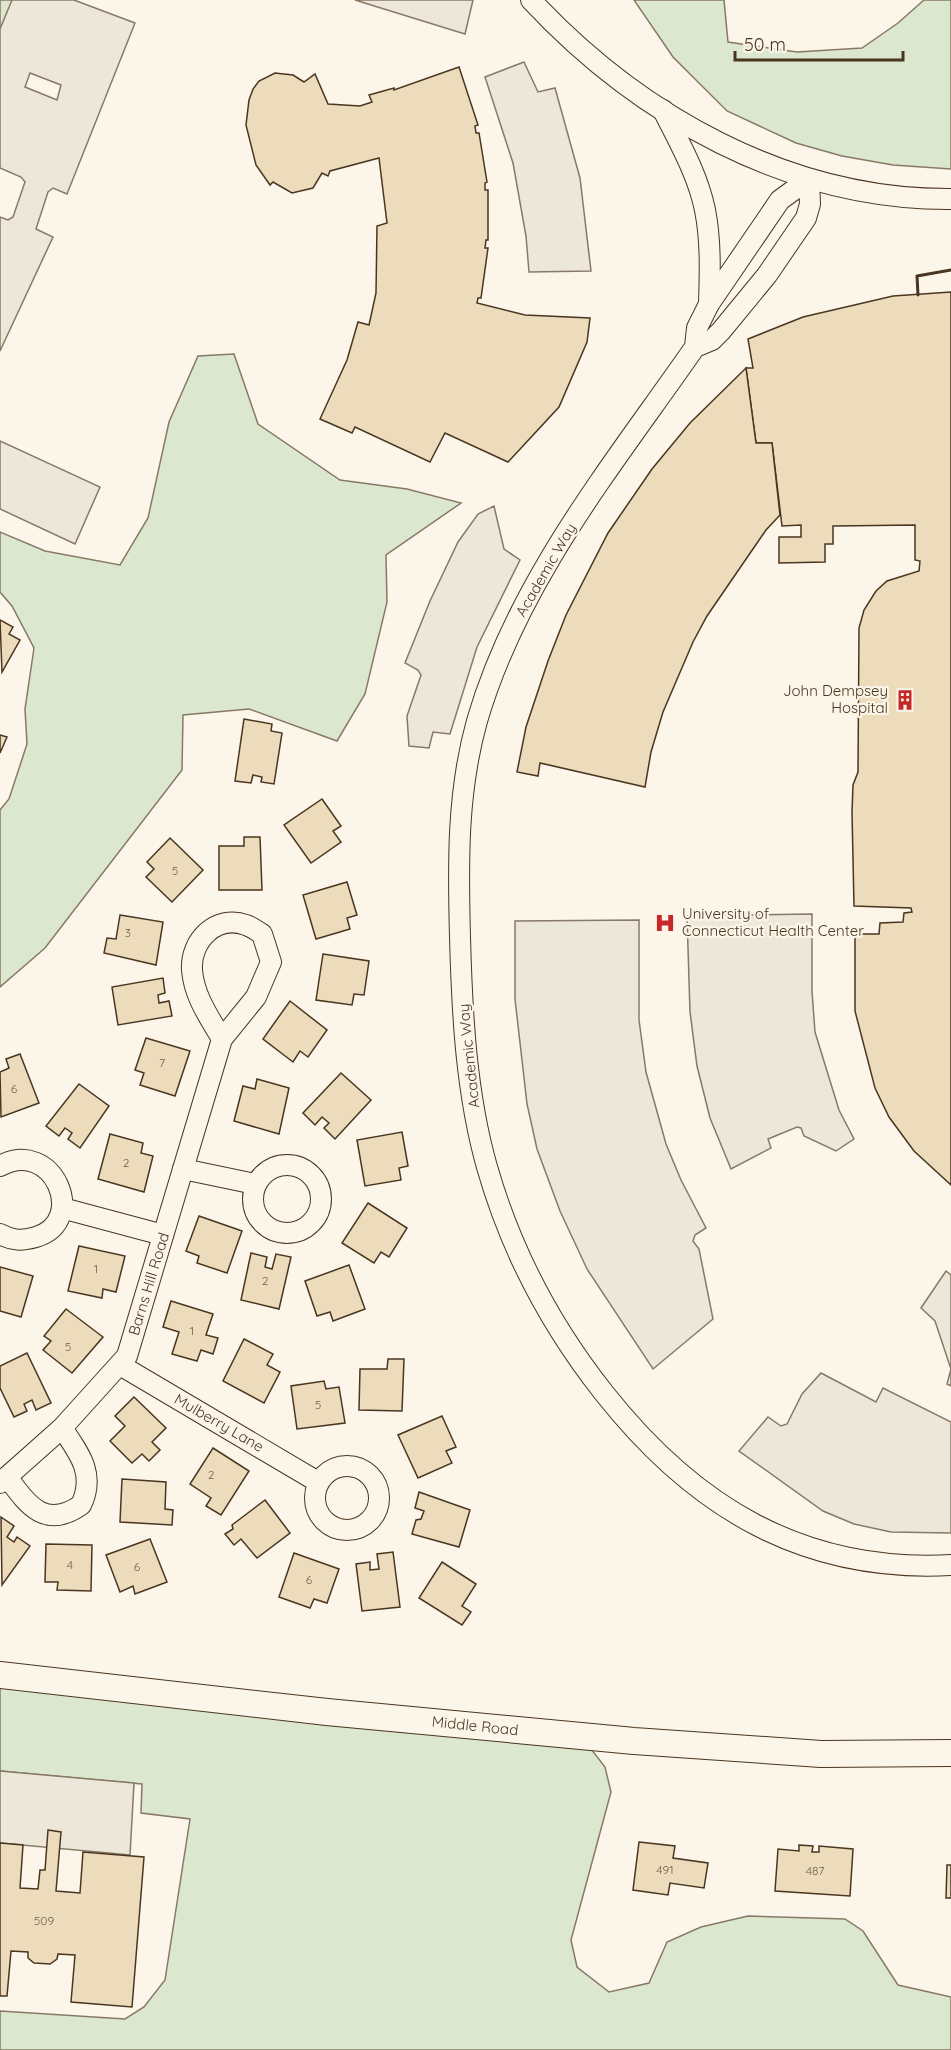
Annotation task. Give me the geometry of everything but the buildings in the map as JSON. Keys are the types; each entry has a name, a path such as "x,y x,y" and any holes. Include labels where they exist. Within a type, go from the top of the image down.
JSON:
{"street":[{"path":"531,0 589,56 663,110 744,156 809,178 870,192 951,199"},
{"name":"Academic Way","path":"663,110 691,169 705,208 709,253 709,303"},
{"name":"Academic Way","path":"809,178 780,200 709,303 697,328 696,347 539,575 505,647 477,722 462,793 458,865 463,1010 477,1125 503,1215 542,1303 611,1402 677,1473 737,1515 771,1532 818,1551 893,1564 951,1565"},
{"name":"Academic Way","path":"696,347 712,340 721,331 767,275 806,218 810,204 809,178"},
{"name":"Barns Hill Road","path":"3,1480 62,1428 127,1356 222,1039 256,997 271,962 262,934 246,925 227,923 213,927 203,935 194,951 192,970 196,990 222,1039"},
{"path":"0,1166 11,1160 25,1159 42,1164 58,1182 62,1208 56,1224 42,1235 24,1240 0,1234"},
{"path":"183,1169 255,1184"},
{"path":"62,1208 163,1235"},
{"name":"Mulberry Lane","path":"120,1365 318,1482"},
{"path":"3,1480 40,1514 58,1515 81,1505 88,1482 86,1464 62,1428"},
{"name":"Middle Road","path":"0,1675 327,1712 634,1741 821,1754 951,1753"}],"green space":[{"path":"0,0 13,0 0,32"},
{"path":"634,0 724,0 728,42 797,52 862,48 898,23 924,0 951,0 951,169 893,165 842,156 796,143 727,111 673,57"},
{"path":"234,354 258,424 340,480 407,489 461,503 386,555 387,602 365,694 337,741 249,709 183,715 182,770 45,948 0,987 0,810 9,799 27,744 25,709 34,648 12,606 0,592 0,532 45,551 120,565 148,518 169,422 198,356"},
{"path":"0,1675 581,1736 605,1767 611,1792 571,1940 577,1967 609,1992 649,1983 667,1942 701,1927 748,1916 845,1919 863,1931 898,1985 951,1997 951,2050 0,2050 0,2011 125,2019 144,2007 165,1980 190,1819 141,1813 142,1784 0,1771"}],"shaded area":[{"path":"12,0 74,0 135,23 67,194 53,188 48,192 36,229 53,237 0,351 0,217 8,220 13,217 25,182 21,177 0,168 0,29","holes":["30,73 61,85 57,100 25,87"]},
{"path":"355,0 473,0 465,34"},
{"path":"524,62 538,92 555,88 580,178 591,271 529,272 526,236 513,163 485,77"},
{"path":"0,441 100,487 75,544 0,509"},
{"path":"494,506 504,549 520,560 477,647 450,734 433,732 429,748 409,746 407,716 421,675 418,670 405,663 430,601 458,542 478,514"},
{"path":"812,914 812,991 815,1032 839,1110 854,1139 836,1151 804,1136 801,1128 797,1127 768,1139 771,1148 731,1169 710,1118 697,1066 690,1012 687,916"},
{"path":"639,920 639,1020 646,1072 666,1144 681,1180 706,1228 695,1235 693,1241 699,1249 713,1319 653,1369 587,1269 560,1211 537,1149 527,1104 515,999 515,921"},
{"path":"946,1271 951,1275 951,1369 935,1321 921,1308"},
{"path":"951,1369 951,1386 947,1384"},
{"path":"821,1373 876,1402 883,1388 951,1422 951,1533 891,1532 854,1524 823,1511 739,1451 768,1417 781,1426 787,1424 802,1394"},
{"path":"0,1771 134,1783 130,1855 0,1843"}],"wall":[{"path":"918,295 917,276 951,270"}],"place":[{"name":"John Dempsey Hospital","path":"905,700"},
{"name":"University of Connecticut Health Center","path":"665,923"}]}
